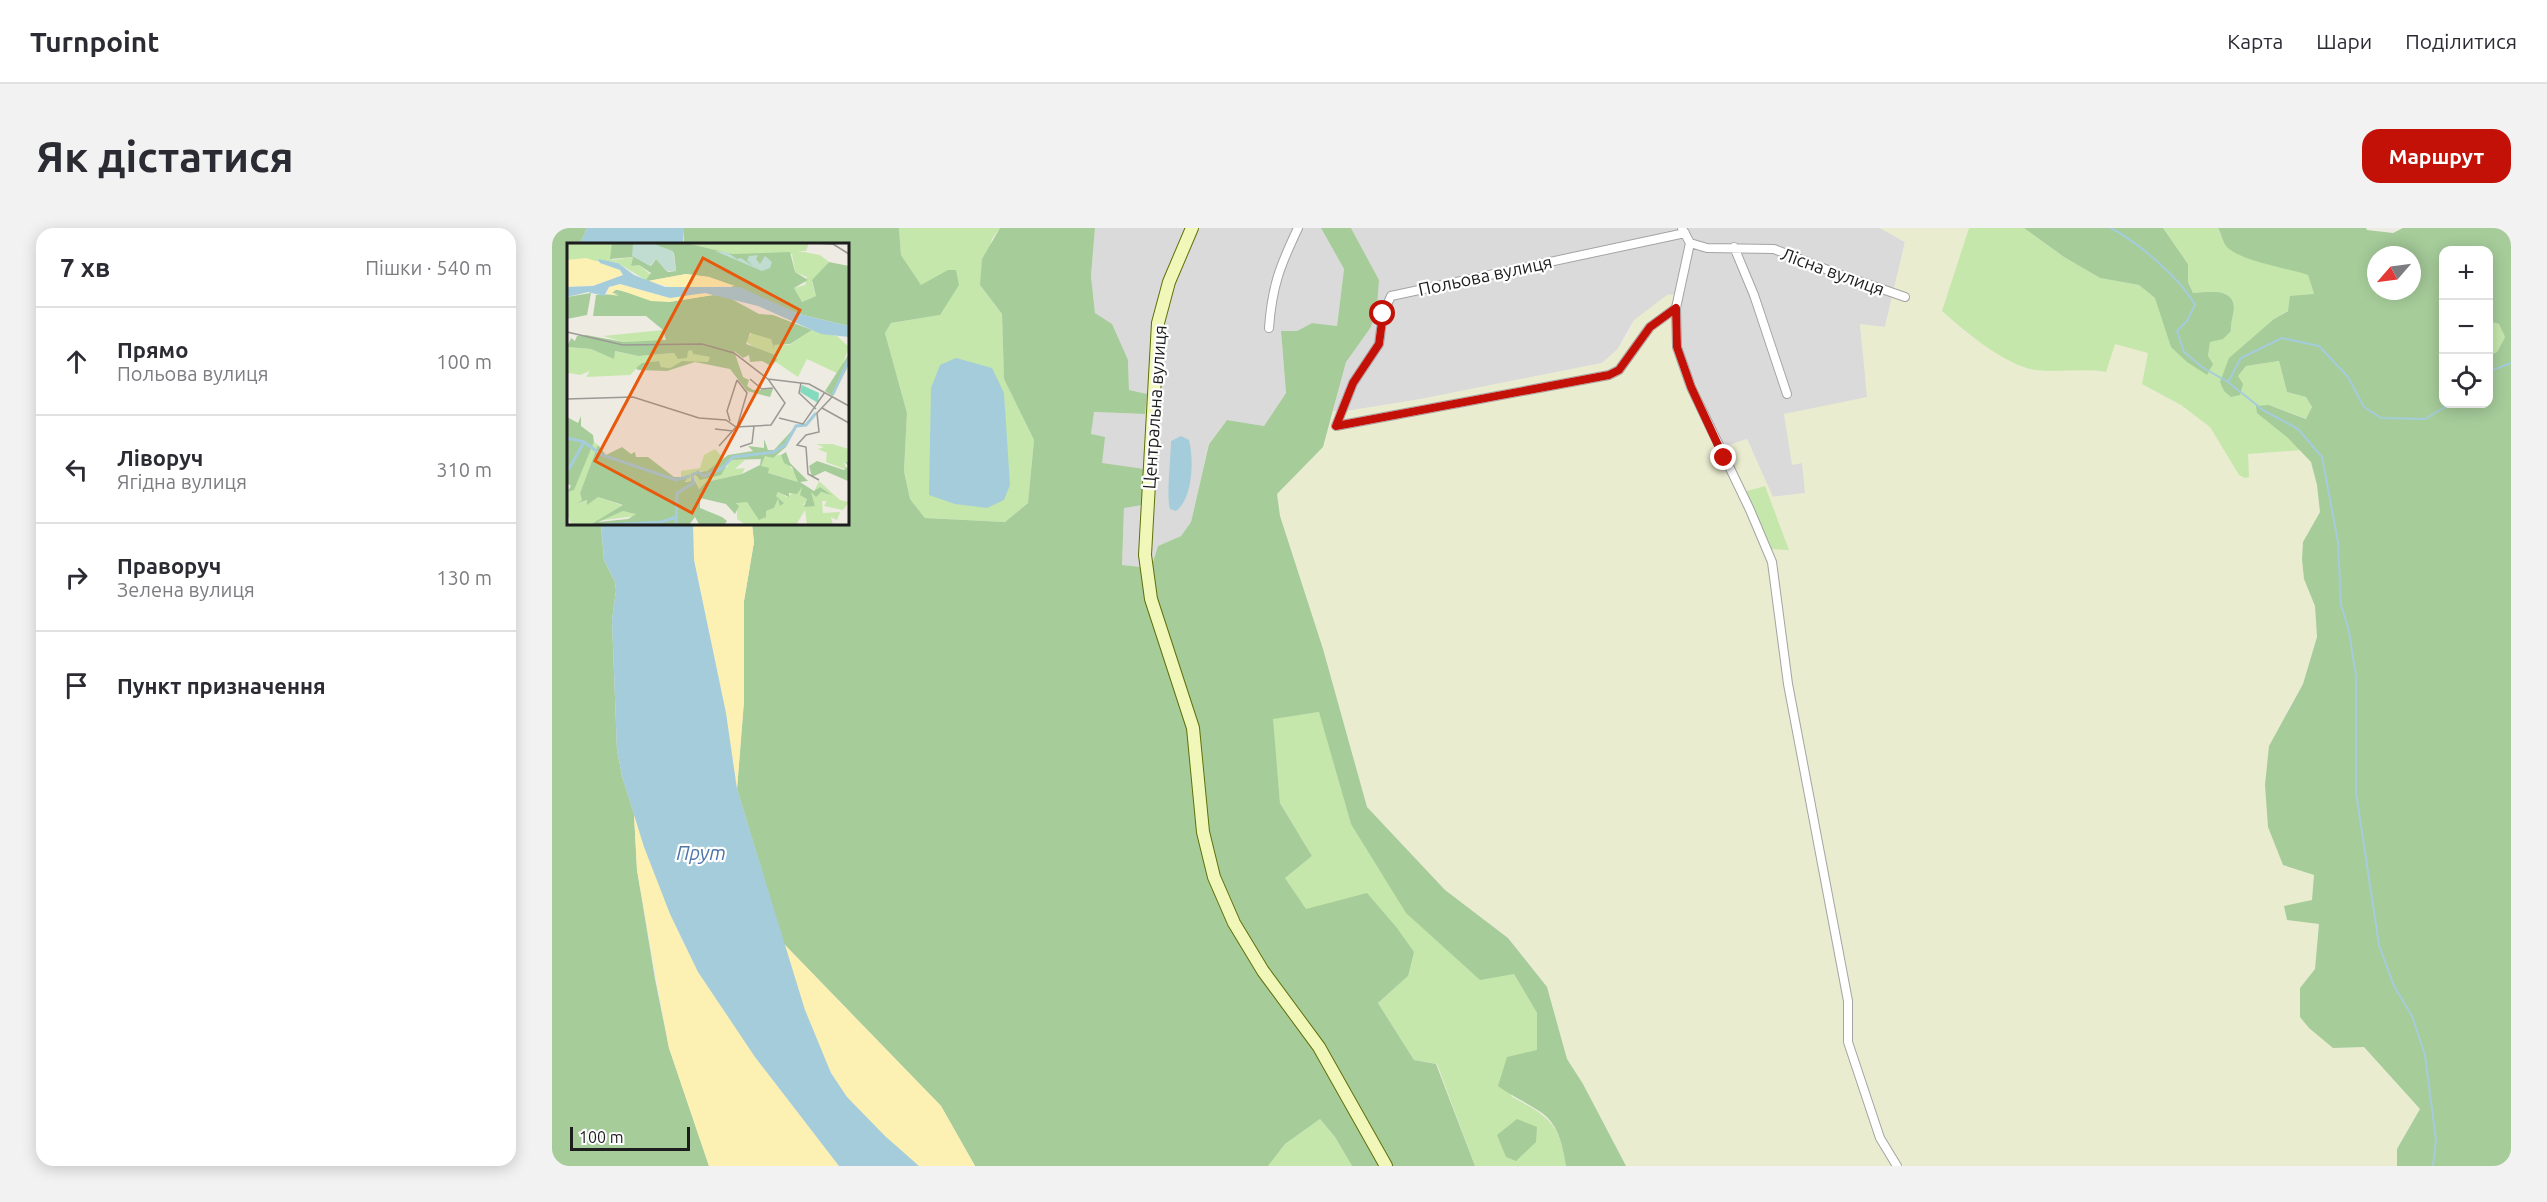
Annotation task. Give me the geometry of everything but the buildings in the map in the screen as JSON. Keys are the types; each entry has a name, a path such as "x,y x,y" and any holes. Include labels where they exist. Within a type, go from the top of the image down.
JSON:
{"main road":[{"name":"Центральна вулиця","path":"1192,228 1169,282 1158,323 1145,555 1151,599 1193,728 1203,832 1214,877 1234,923 1263,971 1319,1047 1386,1166"}],"street":[{"path":"1269,328 1281,261 1298,228"},
{"path":"1684,230 1690,243 1676,308 1677,347 1691,387 1750,510 1772,562 1788,684 1848,1001 1848,1042 1880,1137 1897,1166"},
{"name":"Польова вулиця","path":"1676,308 1650,327 1619,370 1609,375 1336,426 1353,383 1379,344 1383,314 1391,296 1684,230"},
{"name":"Лісна вулиця","path":"1690,243 1707,248 1774,249 1905,297"},
{"path":"1734,247 1754,295 1787,394"}],"shaded area":[{"path":"1095,228 1321,228 1344,269 1337,326 1312,323 1297,331 1281,331 1286,393 1264,426 1227,420 1209,443 1191,522 1181,536 1158,546 1151,568 1122,565 1124,508 1091,434 1093,412 1145,414 1146,394 1129,390 1128,360 1095,313 1091,276"},
{"path":"1351,228 1880,228 1905,242 1885,327 1860,325 1868,397 1792,464 1802,463 1806,493 1772,497 1747,439 1724,447 1687,364 1681,342 1634,320 1617,350 1602,363 1421,399 1347,411 1333,411 1346,361 1371,327 1379,280"}],"green space":[{"path":"552,228 587,228 580,243 567,243 567,525 601,525 604,560 615,582 612,620 617,750 622,776 634,814 637,870 669,1048 709,1166 552,1166"},
{"path":"683,228 899,228 901,255 921,285 948,270 956,270 959,285 940,315 891,323 885,333 907,413 904,471 910,499 925,518 1005,522 1028,503 1034,440 1004,379 1002,314 980,285 982,259 1000,228 1095,228 1091,276 1095,313 1112,324 1128,360 1129,390 1147,394 1145,414 1094,412 1091,434 1105,437 1102,463 1144,469 1142,505 1124,508 1122,565 1151,568 1158,546 1181,536 1191,522 1209,444 1227,420 1264,426 1286,393 1281,331 1297,331 1312,323 1337,326 1344,269 1321,228 1351,228 1379,280 1377,306 1371,327 1346,362 1323,447 1277,494 1280,516 1323,649 1367,807 1445,890 1508,938 1547,987 1567,1059 1583,1084 1626,1166 1566,1166 1560,1140 1547,1117 1498,1086 1507,1057 1537,1050 1537,1013 1514,974 1480,980 1406,913 1351,824 1319,712 1273,719 1280,803 1312,856 1285,878 1306,909 1367,893 1414,952 1408,976 1378,1003 1414,1060 1436,1064 1475,1166 1352,1166 1335,1137 1320,1119 1285,1144 1268,1166 975,1166 941,1106 784,944 737,789 744,701 744,601 754,542 752,525 849,525 849,243 684,243"},
{"path":"899,228 1000,228 992,239 980,285 1002,314 1004,379 1034,440 1028,503 1005,522 925,518 910,499 904,471 907,413 885,333 891,323 940,315 901,255","holes":["1004,393 1005,434 955,504"]},
{"path":"1880,228 1969,228 1942,311 1966,333 1999,354 2105,372 2115,343 2149,353 2143,384 2181,405 2210,427 2239,475 2248,454 2302,450 2311,462 2317,485 2320,512 2303,542 2304,579 2315,605 2317,637 2303,684 2286,712 2314,875 2313,900 2285,906 2287,920 2319,924 2315,969 2300,988 2333,1048 2364,1047 2420,1109 2397,1149 2397,1166 1626,1166 1583,1084 1567,1060 1547,987 1509,938 1445,890 1367,807 1323,649 1280,516 1277,494 1323,447 1333,411 1347,411 1421,399 1602,363 1617,350 1629,333 1634,320 1667,295 1676,294 1681,342 1687,364 1724,447 1747,439 1773,497 1805,493 1802,463 1792,465 1784,414 1867,397 1860,324 1885,327 1905,242"},
{"path":"1969,228 2024,228 2064,257 2100,278 2139,285 2155,298 2208,356 2210,341 2231,331 2234,307 2232,301 2229,296 2218,292 2193,293 2188,282 2188,264 2163,228 2218,228 2226,246 2308,275 2314,294 2274,319 2238,376 2246,366 2279,361 2287,392 2306,397 2312,407 2307,419 2269,405 2288,438 2302,450 2248,454 2249,477 2239,475 2210,427 2181,405 2142,384 2148,353 2115,344 2106,372 2045,371 2024,367 1986,347 1942,311"},
{"path":"2024,228 2163,228 2188,264 2188,282 2193,293 2218,292 2224,294 2229,296 2234,307 2231,331 2223,339 2210,342 2208,356 2213,364 2207,375 2187,362 2171,347 2155,298 2139,285 2100,278 2064,257"},
{"path":"2218,228 2366,228 2393,233 2403,228 2511,228 2511,1166 2397,1166 2397,1149 2420,1109 2364,1047 2333,1048 2309,1028 2300,1017 2300,988 2315,969 2319,924 2287,920 2284,906 2312,900 2314,875 2283,865 2268,827 2265,785 2269,746 2303,684 2317,637 2315,606 2304,579 2302,559 2303,542 2320,512 2317,485 2311,462 2288,438 2257,413 2256,406 2269,405 2306,419 2312,407 2306,397 2287,392 2279,361 2246,366 2238,376 2243,384 2240,395 2231,397 2224,391 2220,382 2229,358 2274,319 2288,311 2290,296 2314,294 2308,275 2241,256 2226,246"},
{"path":"2493,322 2499,324 2505,337 2497,352 2493,354"},
{"path":"1765,486 1789,550 1768,549 1744,492"},
{"path":"1320,712 1351,824 1514,974 1537,1013 1538,1050 1511,1096 1534,1109 1550,1122 1560,1139 1566,1166 1475,1166 1437,1064 1414,1060 1378,1003 1408,976 1306,910 1285,878 1312,856 1280,803 1272,718"},
{"path":"1320,1119 1335,1137 1352,1166 1268,1166 1285,1144"},
{"path":"1517,1119 1537,1127 1536,1142 1516,1161 1506,1157 1497,1135"}],"sand":[{"path":"693,525 752,525 754,542 744,601 744,701 737,789 726,713 694,560"},
{"path":"634,814 681,939 755,1057 839,1166 709,1166 669,1048 637,870"},
{"path":"784,944 941,1106 975,1166 919,1166 853,1105 834,1078 816,1041"}],"water":[{"path":"587,228 683,228 683,243 580,243"},
{"path":"956,358 992,368 1004,393 1010,485 1004,500 987,508 955,504 929,495 931,388 940,365"},
{"path":"1181,436 1189,440 1192,468 1186,498 1176,511 1170,509 1169,503 1171,441"},
{"name":"Прут","path":"601,525 693,525 694,560 726,713 737,789 805,1010 831,1073 847,1097 885,1136 919,1166 839,1166 755,1057 698,972 670,914 644,847 622,776 617,750 612,620 616,590 615,582 604,560"}],"waterway":[{"path":"2111,228 2158,262 2188,295 2195,305 2187,321 2177,331 2184,352 2202,367 2228,382 2241,358 2282,338 2319,346 2348,377 2364,407 2381,418 2425,419 2443,408"},
{"path":"2493,370 2511,363"},
{"path":"2228,382 2263,410 2298,429 2322,457 2338,542 2341,605 2349,631 2356,676 2356,792 2379,945 2394,986 2412,1016 2425,1055 2436,1140 2433,1166"}],"route":[{"path":"1383,314 1379,344 1353,383 1336,426 1609,375 1619,370 1650,327 1676,308 1677,347 1691,387 1724,458"}]}
